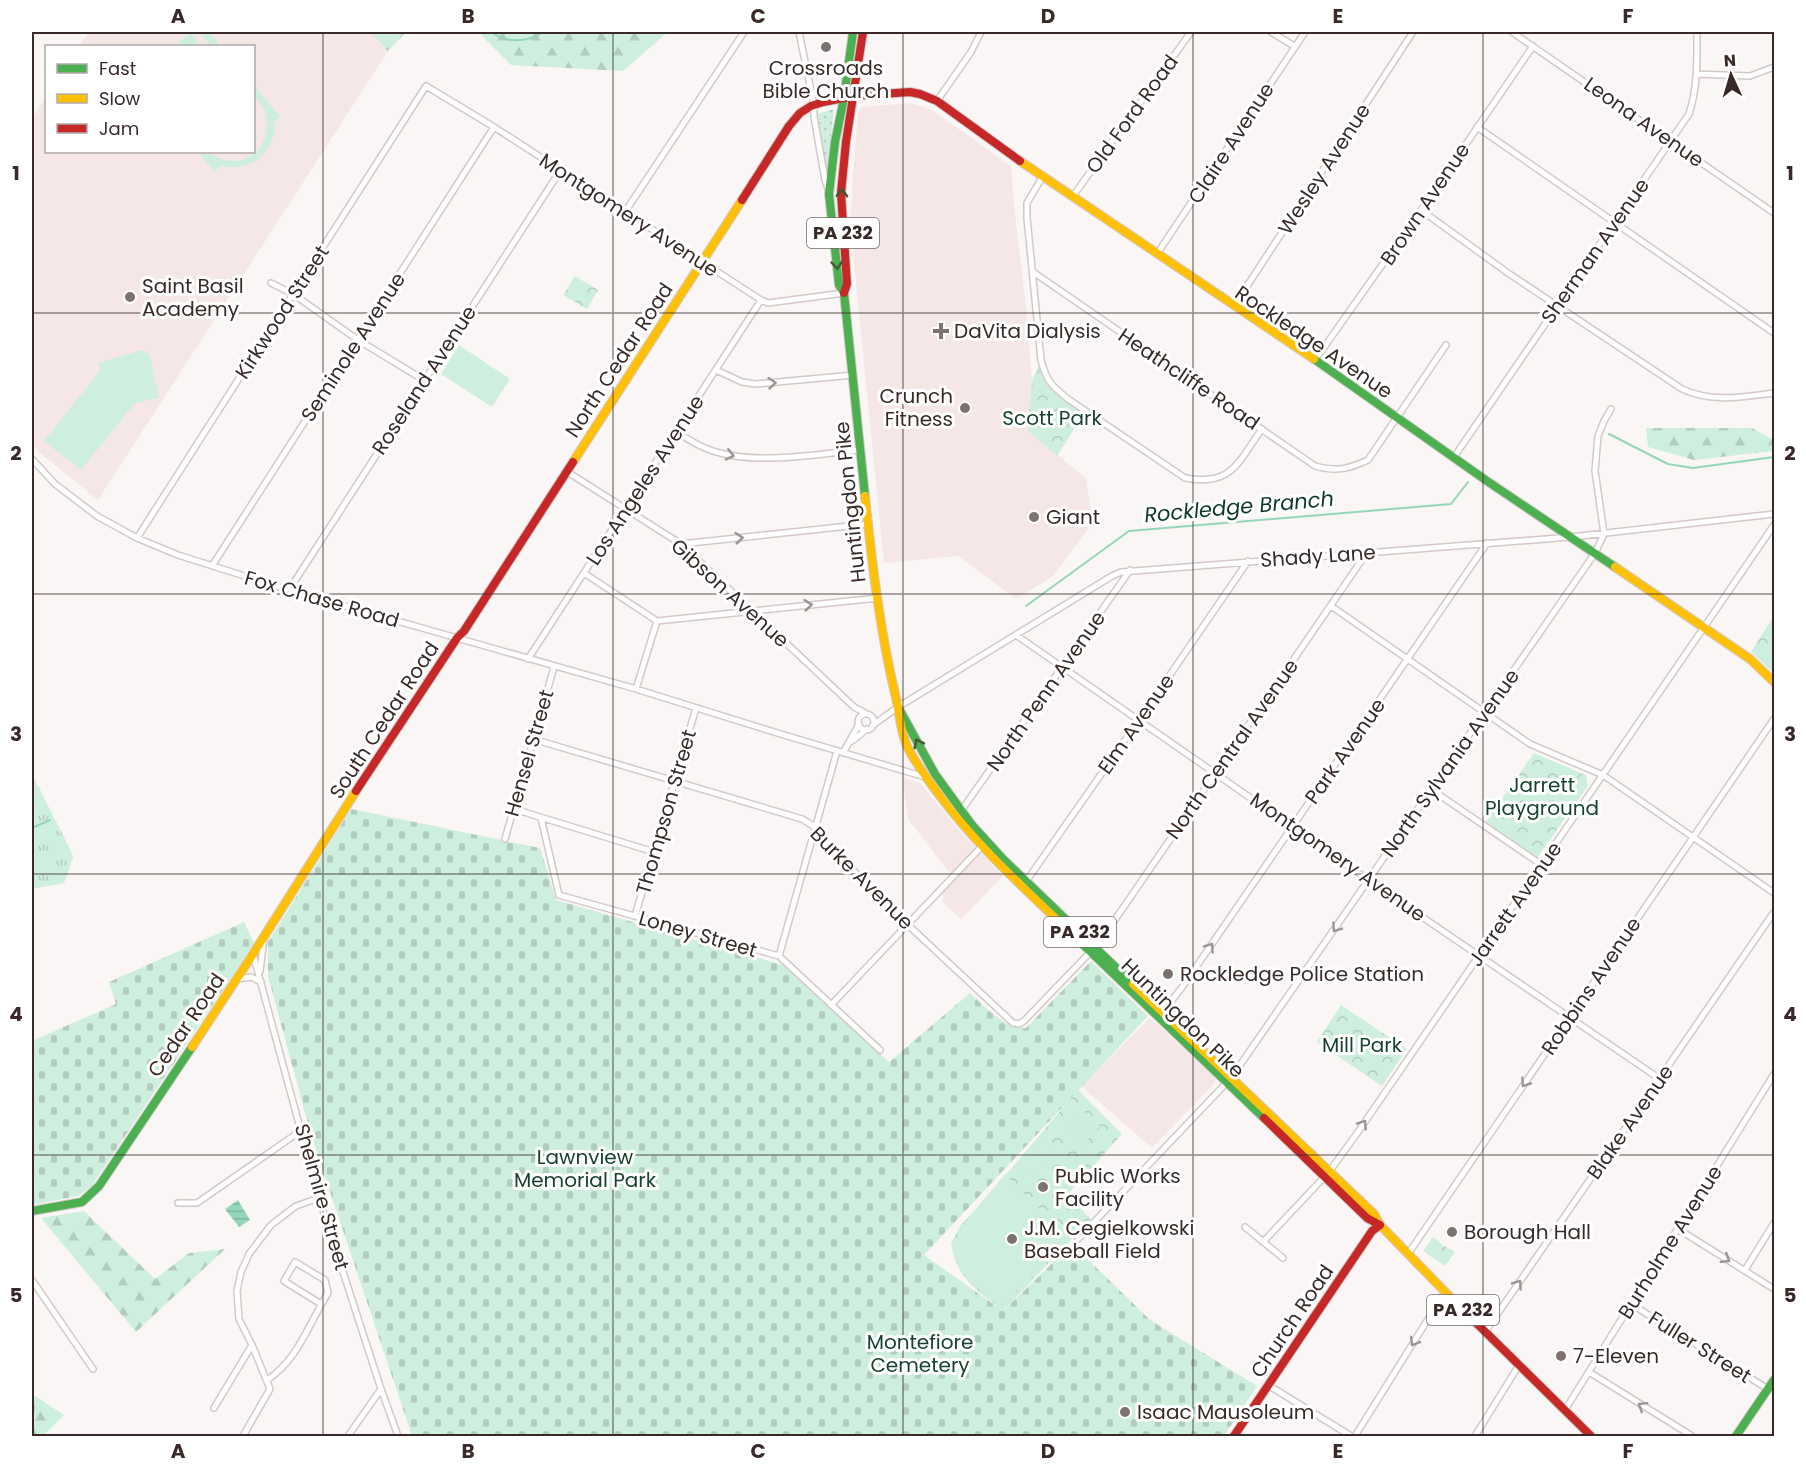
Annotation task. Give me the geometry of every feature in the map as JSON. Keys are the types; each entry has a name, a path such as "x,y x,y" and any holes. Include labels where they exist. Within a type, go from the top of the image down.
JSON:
{"street":[{"path":"625,212 744,32"},
{"path":"799,32 829,194"},
{"name":"Huntingdon Pike","path":"844,292 839,285 829,194 853,32"},
{"name":"Huntingdon Pike","path":"863,32 846,142 842,193 847,284 844,292 878,598 898,707 898,722 907,745 926,777 953,814 1327,1174 1374,1214 1380,1226 1519,1365"},
{"path":"937,101 971,52 981,32"},
{"name":"Old Ford Road","path":"1073,196 1191,32"},
{"path":"1271,32 1294,46"},
{"name":"Claire Avenue","path":"1157,254 1305,32"},
{"name":"Wesley Avenue","path":"1234,306 1413,32"},
{"name":"Leona Avenue","path":"1512,32 1672,140 1774,213"},
{"name":"Sherman Avenue","path":"1454,457 1689,114 1697,74 1697,32"},
{"name":"Brown Avenue","path":"1315,360 1533,46"},
{"path":"1697,74 1750,76 1774,67"},
{"name":"Montgomery Avenue","path":"426,86 494,127 761,300"},
{"name":"Kirkwood Street","path":"137,538 426,86"},
{"name":"Rockledge Avenue","path":"814,105 854,96 910,93 920,94 937,101 1043,176 1705,627 1750,659 1774,682"},
{"name":"North Cedar Road","path":"457,638 464,631 703,263 789,126 803,110 814,105"},
{"name":"Seminole Avenue","path":"212,566 494,127"},
{"path":"1477,127 1774,333"},
{"name":"Roseland Avenue","path":"289,590 560,171"},
{"path":"1043,176 1027,203 1027,218 1041,360 1051,385 1068,399 1185,478 1202,481 1216,479 1231,472 1262,429"},
{"path":"1421,210 1508,273 1657,373 1693,394 1726,399 1774,393"},
{"name":"Heathcliffe Road","path":"1033,272 1316,466 1329,470 1350,469 1368,460 1397,418"},
{"path":"271,283 293,294 358,340 423,380"},
{"path":"761,300 768,303 844,292"},
{"name":"Los Angeles Avenue","path":"528,660 761,300"},
{"path":"1397,418 1446,345"},
{"path":"716,370 742,382 756,384 853,375"},
{"path":"1604,534 1594,471 1598,436 1611,409"},
{"path":"676,432 705,448 730,456 746,458 763,459 861,450"},
{"name":"Fox Chase Road","path":"32,459 55,484 98,516 137,538 178,555 289,590 636,689 926,777"},
{"name":"Gibson Avenue","path":"566,471 681,544 854,707 869,715"},
{"name":"Shady Lane","path":"898,707 1112,576 1130,570 1571,537 1774,514"},
{"path":"681,544 868,524"},
{"name":"Jarrett Avenue","path":"1263,1242 1327,1174 1774,525"},
{"name":"North Sylvania Avenue","path":"1078,1239 1229,1080 1595,553 1604,534"},
{"name":"Park Avenue","path":"1161,1014 1183,986 1487,543"},
{"name":"North Central Avenue","path":"1024,1021 1093,949 1368,551"},
{"name":"Elm Avenue","path":"1024,884 1248,561"},
{"name":"North Penn Avenue","path":"961,811 1130,570"},
{"path":"584,573 657,621 878,598"},
{"path":"1331,606 1530,744 1603,775 1774,893"},
{"path":"636,689 657,621"},
{"name":"Montgomery Avenue","path":"1017,635 1659,1079"},
{"name":"South Cedar Road","path":"338,819 457,638"},
{"name":"Hensel Street","path":"505,839 554,667"},
{"path":"779,956 815,827 840,752 898,707"},
{"name":"Huntingdon Pike","path":"898,707 906,718 926,759 984,843"},
{"name":"Thompson Street","path":"635,916 696,708"},
{"path":"869,715 874,721 873,725"},
{"path":"850,742 860,717 886,716"},
{"name":"Robbins Avenue","path":"1408,1254 1774,719"},
{"path":"859,724 862,728 867,729"},
{"name":"Burke Avenue","path":"533,739 801,819 815,827 820,837 907,924 1013,1023 1019,1024 1024,1021"},
{"path":"1432,790 1542,865"},
{"path":"514,809 654,852"},
{"name":"Loney Street","path":"541,818 559,895 779,956 880,1050"},
{"name":"Cedar Road","path":"32,1211 82,1202 95,1191 237,979 338,819"},
{"path":"831,1005 984,843"},
{"name":"Blake Avenue","path":"1485,1332 1774,912"},
{"path":"237,979 251,977 261,979 264,937"},
{"name":"Shelmire Street","path":"253,954 319,1198 398,1437"},
{"name":"Burholme Avenue","path":"1565,1410 1774,1077"},
{"path":"178,1203 197,1203 302,1130"},
{"path":"243,1437 270,1389 239,1318 237,1291 241,1272 249,1254 271,1225 296,1206 319,1198"},
{"path":"1745,1270 1774,1223"},
{"name":"Church Road","path":"1234,1437 1372,1231 1380,1226"},
{"path":"1245,1227 1283,1258"},
{"path":"1678,1228 1774,1289"},
{"path":"267,1380 278,1373 300,1345 328,1293 325,1280 295,1262 284,1281 321,1304"},
{"path":"32,1280 93,1369"},
{"path":"1268,1385 1353,1437 1445,1292"},
{"name":"Fuller Street","path":"1631,1304 1768,1389"},
{"path":"214,1408 252,1345"},
{"path":"1475,1437 1519,1365"},
{"name":"PA 232","path":"1519,1365 1591,1437"},
{"path":"1589,1372 1692,1437"},
{"path":"1736,1437 1774,1380"},
{"path":"348,1437 381,1389"}],"shaded area":[{"name":"Saint Basil Academy","path":"89,32 370,32 388,51 98,500 40,453 32,443 32,119 45,98 45,153 255,153 255,45 80,45"},
{"path":"911,103 932,110 1011,166 1032,381 1027,430 1086,478 1093,522 1053,576 1016,599 958,556 884,563 850,223 858,113 861,107"},
{"path":"902,777 921,784 958,829 1003,876 961,919 942,902 944,897 941,894 955,880 908,819"},
{"path":"1150,1018 1215,1078 1215,1083 1152,1148 1081,1086"},
{"path":"238,1200 250,1220 239,1227 225,1209"}],"green space":[{"path":"199,32 209,32 220,45 210,45"},
{"path":"370,32 406,32 388,51"},
{"path":"478,32 668,32 623,71 511,65"},
{"path":"190,33 201,45 175,45"},
{"path":"255,86 280,117 274,123 271,142 263,155 244,166 221,166 214,171 199,153 207,153 228,161 250,157 257,151 265,137 267,128 262,106 255,97"},
{"path":"834,109 827,171 826,173 817,114"},
{"path":"575,276 598,290 587,309 563,295"},
{"path":"459,345 510,379 492,407 441,374"},
{"path":"142,350 150,355 159,398 135,403 81,470 44,441 99,372 99,363"},
{"name":"Scott Park","path":"1041,360 1051,385 1086,410 1057,456 1027,430 1032,381"},
{"path":"1646,428 1752,428 1774,440 1774,451 1694,460 1648,447"},
{"path":"1774,616 1774,674 1751,652"},
{"name":"Jarrett Playground","path":"1534,753 1583,774 1586,776 1588,786 1537,858 1485,823"},
{"path":"32,774 73,858 64,883 32,889"},
{"name":"Lawnview Memorial Park","path":"351,809 540,848 556,900 783,965 889,1062 970,993 1003,1021 1018,1028 1026,1028 1091,961 1148,1016 924,1255 1003,1311 1072,1244 1150,1320 1257,1386 1224,1436 412,1436 311,1135 268,976 268,942"},
{"path":"244,922 254,943 91,1187 78,1196 32,1205 32,1041 116,1004 109,982"},
{"name":"Mill Park","path":"1341,1005 1407,1049 1382,1086 1317,1042"},
{"path":"1078,1090 1122,1134 1067,1195 1091,1219 1003,1311 969,1283 954,1257 951,1244 960,1226"},
{"path":"1082,1110 1100,1126 1092,1135 1074,1118"},
{"path":"1072,1120 1090,1137 1083,1145 1065,1129"},
{"path":"1043,1137 1057,1149 1032,1177 1018,1165"},
{"name":"J.M. Cegielkowski Baseball Field","path":"1005,1174 1070,1241 1000,1306 968,1280 956,1256 955,1244 961,1227"},
{"path":"84,1211 155,1279 189,1253 225,1249 136,1332 41,1218"},
{"path":"1433,1237 1455,1252 1445,1266 1423,1251"},
{"path":"32,1394 64,1415 43,1436 32,1436"}],"waterway":[{"path":"492,32 510,40 524,40 543,32"},
{"name":"Rockledge Branch","path":"1609,434 1668,464 1693,468 1774,457"},
{"name":"Rockledge Branch","path":"1026,606 1129,531 1451,504 1468,482"},
{"path":"32,828 50,820"},
{"path":"32,1404 34,1407 32,1418"},
{"path":"32,1427 36,1436"}],"traffic: fast":[{"path":"853,32 829,194 839,285 844,293 865,496"},
{"path":"1314,359 1487,481 1615,567"},
{"path":"898,707 935,774 972,825 1004,860 1133,984"},
{"path":"1071,933 1264,1118"},
{"path":"32,1211 82,1202 99,1186 192,1047"},
{"path":"1736,1436 1774,1380"}],"traffic: slow":[{"path":"1020,161 1314,359"},
{"path":"573,462 742,200"},
{"path":"865,496 885,648 901,728 907,746 925,775 967,830 1071,933"},
{"path":"1615,567 1750,659 1774,682"},
{"path":"192,1047 356,791"},
{"path":"1133,984 1374,1214 1380,1225 1453,1300"}],"traffic: jam":[{"path":"844,293 847,284 841,193 846,142 863,32"},
{"path":"742,200 789,126 800,113 823,102 854,96 910,92 920,94 937,101 1020,161"},
{"path":"356,791 457,638 464,631 573,462"},
{"path":"1264,1118 1367,1218 1380,1225"},
{"path":"1234,1436 1372,1231 1380,1225"},
{"path":"1453,1300 1591,1436"}],"place":[{"name":"Crossroads Bible Church","path":"826,47"},
{"name":"Saint Basil Academy","path":"130,297"},
{"name":"DaVita Dialysis","path":"941,331"},
{"name":"Crunch Fitness","path":"965,408"},
{"name":"Giant","path":"1034,517"},
{"name":"Rockledge Police Station","path":"1168,974"},
{"name":"Public Works Facility","path":"1043,1187"},
{"name":"Borough Hall","path":"1452,1232"},
{"name":"J.M. Cegielkowski Baseball Field","path":"1012,1239"},
{"name":"7-Eleven","path":"1561,1356"},
{"name":"Isaac Mausoleum","path":"1125,1412"}],"park label":[{"name":"Montefiore Cemetery","path":"920,1354"}]}
